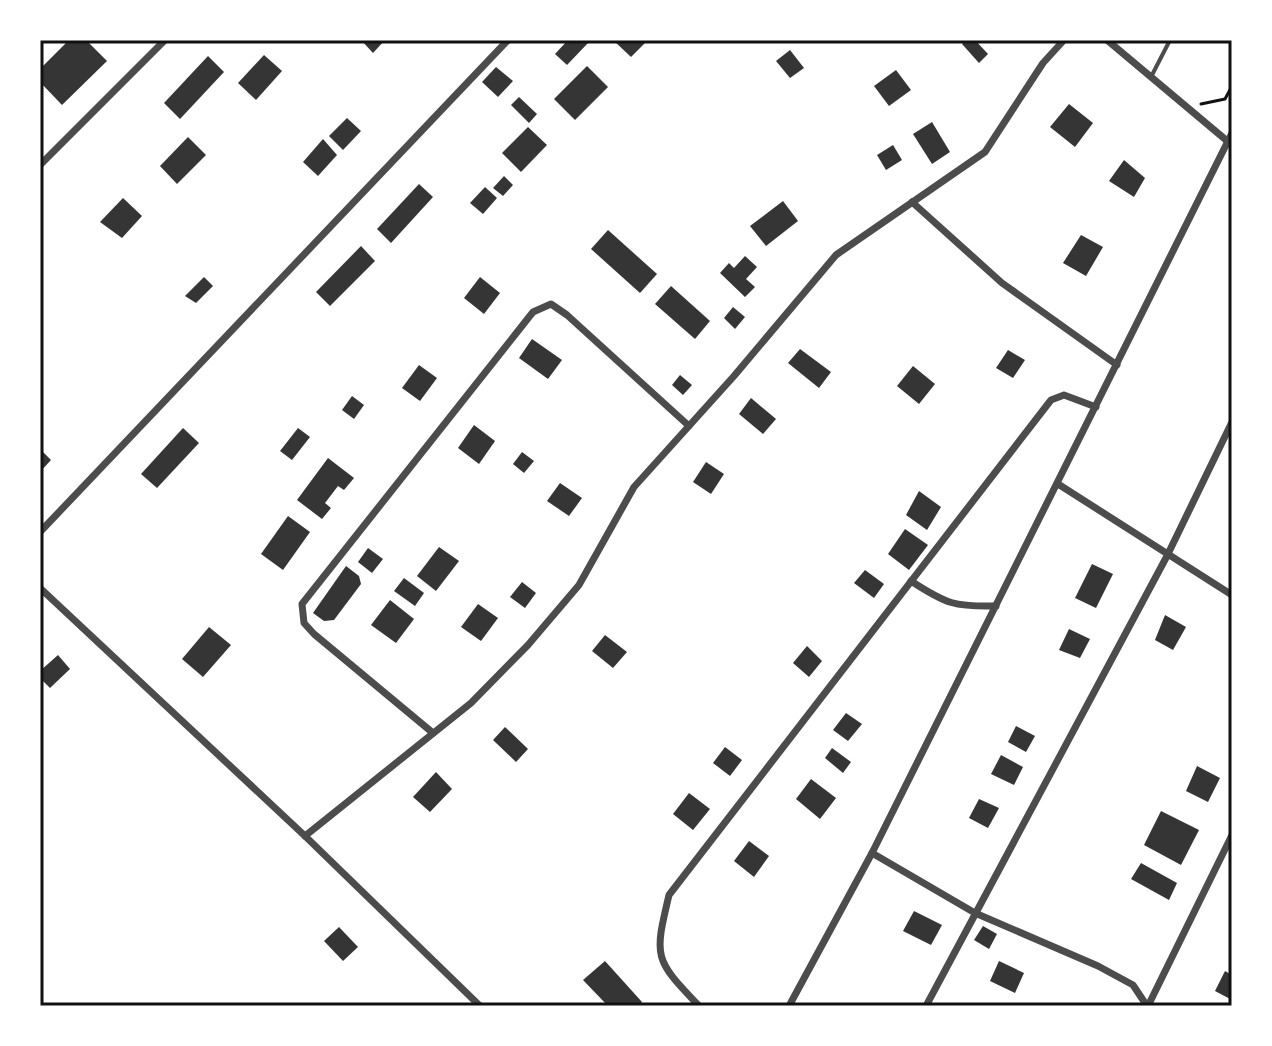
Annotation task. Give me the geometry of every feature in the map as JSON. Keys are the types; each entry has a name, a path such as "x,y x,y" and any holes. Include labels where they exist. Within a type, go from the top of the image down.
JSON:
{"street":[{"path":"40,165 165,40"},
{"path":"40,532 508,40"},
{"path":"305,836 471,703 509,665 579,585 634,487 836,255 985,152 1043,63 1064,40"},
{"path":"789,1006 872,853 1231,140 1107,40"},
{"path":"912,202 1002,283 1117,365"},
{"path":"433,733 314,634 304,623 302,604 533,312 551,304 567,315 689,426"},
{"path":"699,1006 665,971 658,942 669,895 1051,400 1064,395 1096,407"},
{"path":"926,1006 1167,556 1232,422"},
{"path":"1058,484 1232,595"},
{"path":"911,581 939,599 959,607 996,606"},
{"path":"40,588 305,836 480,1006"},
{"path":"872,853 975,913 1098,966 1133,985 1147,1006 1232,835"}],"lane":[{"path":"1151,77 1170,40"}],"path":[{"path":"1232,44 1232,65"},
{"path":"1193,112 1200,104 1225,99 1232,86"}],"building":[{"path":"69,40 86,40 107,61 62,105 40,82 40,69"},
{"path":"361,40 385,40 373,53"},
{"path":"568,40 588,43 567,65 555,54"},
{"path":"613,40 648,40 631,57"},
{"path":"966,40 975,40 988,54 979,63 962,44"},
{"path":"790,50 804,68 790,78 776,61"},
{"path":"264,55 282,71 256,100 238,83"},
{"path":"208,56 224,72 180,119 164,103"},
{"path":"587,66 608,87 575,120 554,99"},
{"path":"496,67 513,81 498,97 482,82"},
{"path":"896,70 911,90 889,106 874,86"},
{"path":"519,97 537,114 529,123 511,105"},
{"path":"1069,104 1093,123 1075,147 1050,127"},
{"path":"347,118 361,131 343,150 329,136"},
{"path":"932,122 950,152 932,164 913,134"},
{"path":"528,127 547,145 521,172 502,153"},
{"path":"188,137 206,155 177,184 160,166"},
{"path":"323,139 337,155 318,176 303,162"},
{"path":"893,145 902,160 886,170 877,155"},
{"path":"1124,160 1145,178 1134,197 1109,181"},
{"path":"504,176 513,185 503,196 493,188"},
{"path":"419,184 433,197 391,243 377,229"},
{"path":"485,187 497,198 483,214 470,203"},
{"path":"123,198 142,216 122,238 100,222"},
{"path":"783,201 798,221 766,246 750,226"},
{"path":"608,230 657,274 640,293 591,249"},
{"path":"1081,235 1103,247 1086,276 1063,263"},
{"path":"361,246 375,261 330,306 316,292"},
{"path":"745,256 757,267 746,279 755,287 745,297 720,273 729,263 734,268"},
{"path":"204,277 213,286 196,303 185,296"},
{"path":"480,277 500,293 484,314 464,298"},
{"path":"671,286 710,321 695,339 655,304"},
{"path":"733,307 745,317 735,329 724,318"},
{"path":"532,339 562,360 548,379 519,358"},
{"path":"800,349 831,372 819,388 788,363"},
{"path":"1008,350 1025,360 1013,378 996,368"},
{"path":"419,365 437,378 420,401 402,388"},
{"path":"913,366 935,384 919,404 897,386"},
{"path":"680,375 692,385 683,395 672,385"},
{"path":"352,396 364,405 354,419 342,410"},
{"path":"751,398 776,419 763,434 739,414"},
{"path":"474,425 495,441 479,464 458,448"},
{"path":"183,428 199,443 157,488 141,474"},
{"path":"298,428 310,437 292,460 280,451"},
{"path":"40,449 51,460 40,472"},
{"path":"522,452 534,461 524,473 513,464"},
{"path":"328,458 354,478 344,490 338,486 325,503 331,508 322,519 297,500"},
{"path":"706,462 724,474 711,494 693,482"},
{"path":"560,483 582,498 569,516 547,501"},
{"path":"919,491 941,507 927,530 906,515"},
{"path":"288,516 310,532 283,570 261,554"},
{"path":"905,529 928,545 909,570 888,554"},
{"path":"439,547 459,561 436,591 417,576"},
{"path":"368,548 383,559 372,573 358,562"},
{"path":"1092,564 1113,574 1096,608 1075,598"},
{"path":"346,566 359,576 361,584 334,620 324,621 313,613"},
{"path":"865,570 884,584 874,598 854,583"},
{"path":"404,578 424,593 415,606 394,591"},
{"path":"522,582 536,593 525,608 510,597"},
{"path":"390,600 414,619 396,643 371,625"},
{"path":"478,604 498,618 481,641 461,627"},
{"path":"1165,615 1186,627 1173,650 1155,640"},
{"path":"209,627 231,645 203,677 182,659"},
{"path":"1069,629 1090,639 1080,658 1059,650"},
{"path":"605,635 627,652 613,668 592,651"},
{"path":"807,646 822,661 809,677 793,663"},
{"path":"58,655 70,669 50,688 40,678 40,671"},
{"path":"846,713 862,724 848,741 833,730"},
{"path":"1016,726 1035,736 1026,752 1008,742"},
{"path":"505,727 528,749 516,762 493,740"},
{"path":"725,747 742,760 730,776 713,763"},
{"path":"832,748 851,762 843,773 825,758"},
{"path":"1001,755 1023,767 1014,785 991,774"},
{"path":"1197,766 1220,778 1208,802 1186,791"},
{"path":"436,772 452,789 430,812 413,797"},
{"path":"811,779 836,798 820,819 796,799"},
{"path":"689,793 710,809 693,830 673,814"},
{"path":"979,799 999,808 988,828 969,818"},
{"path":"1161,811 1199,830 1181,865 1144,845"},
{"path":"749,841 769,856 754,877 734,861"},
{"path":"1141,863 1177,883 1169,900 1131,879"},
{"path":"914,911 942,925 931,945 903,931"},
{"path":"983,926 997,934 989,949 974,940"},
{"path":"339,927 358,947 343,961 324,941"},
{"path":"605,961 642,1002 638,1006 608,1006 583,980"},
{"path":"999,961 1024,973 1015,993 990,981"},
{"path":"1225,971 1232,975 1232,1000 1215,991"}]}
